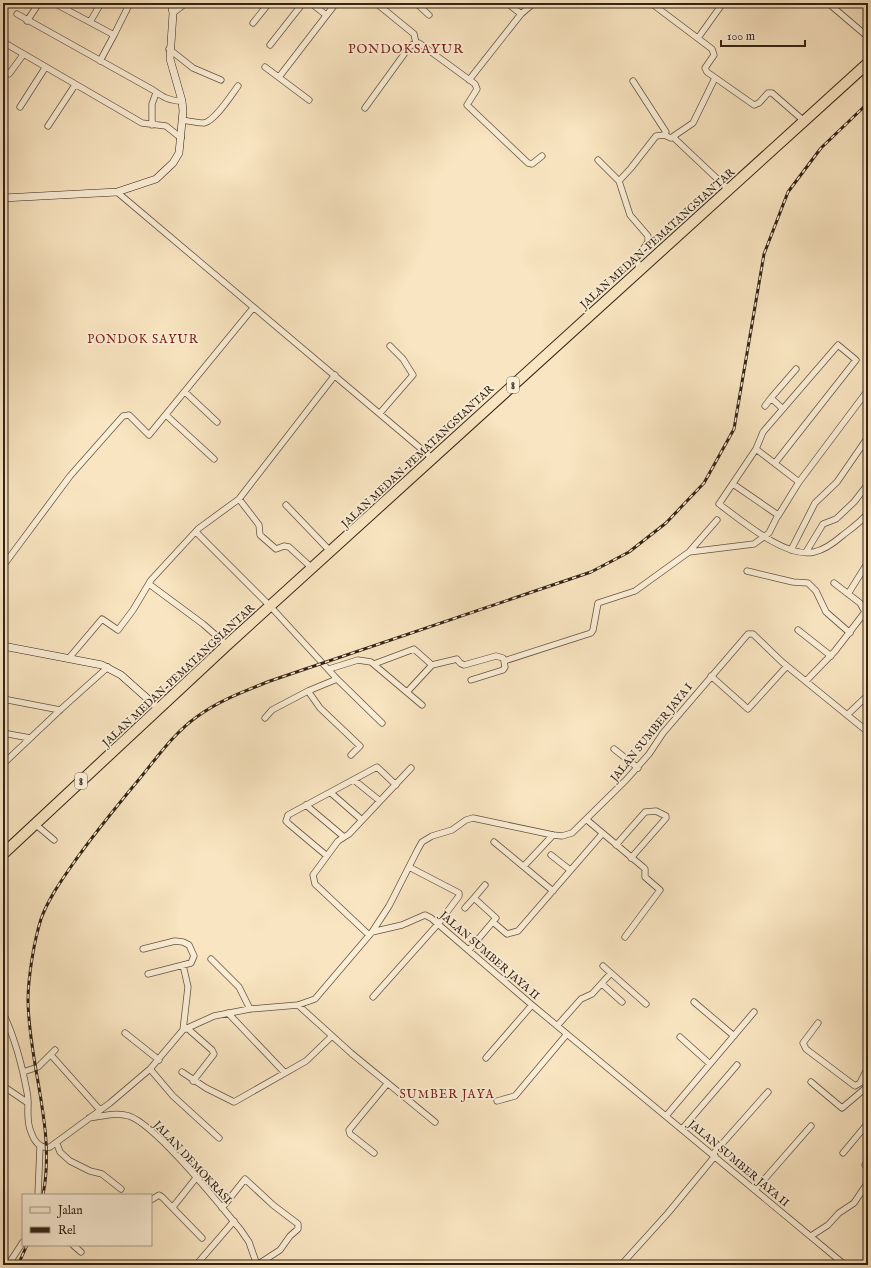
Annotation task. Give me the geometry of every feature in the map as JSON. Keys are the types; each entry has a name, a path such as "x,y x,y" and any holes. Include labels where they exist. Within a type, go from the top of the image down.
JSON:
{"highway":[{"name":"JALAN MEDAN-PEMATANGSIANTAR","path":"3,854 158,708 313,569 639,269 868,63"}],"street":[{"path":"27,21 39,3"},
{"path":"54,3 114,35"},
{"path":"67,10 71,3"},
{"path":"90,22 101,3"},
{"path":"3,198 117,192 145,184 160,177 177,158 181,138 182,101 170,59 173,13 171,3"},
{"path":"173,13 186,3"},
{"path":"253,23 269,3"},
{"path":"270,45 303,3"},
{"path":"311,3 326,15"},
{"path":"279,77 336,3"},
{"path":"376,3 414,34 416,43 475,84 477,89 467,103 468,107 528,163 532,164 542,156"},
{"path":"416,3 429,15"},
{"path":"507,3 520,14"},
{"path":"470,80 520,14 534,3"},
{"path":"652,3 714,52 705,70 715,78 754,105 759,103 770,92 804,121"},
{"path":"698,38 723,3"},
{"path":"828,3 868,37"},
{"path":"100,61 128,7"},
{"path":"17,14 168,100 182,101"},
{"path":"3,42 22,55 142,123 166,126 181,138"},
{"path":"365,108 410,46 416,43"},
{"path":"170,49 192,68 221,80"},
{"path":"3,74 9,74 22,55"},
{"path":"265,67 309,100"},
{"path":"20,107 45,68"},
{"path":"619,181 656,136 664,135 669,138 673,137 693,123 715,78"},
{"path":"633,82 666,129 664,135"},
{"path":"48,126 75,85"},
{"path":"182,120 203,123 208,122 225,104 238,86"},
{"path":"152,125 152,104 156,93"},
{"path":"673,137 728,189"},
{"path":"598,160 619,181 630,215 648,236 648,242 637,258 639,269"},
{"path":"117,192 252,308 335,375 432,458"},
{"path":"3,566 70,476 123,416 129,415 149,434 252,308"},
{"path":"774,463 856,360 838,345 763,432 756,449 719,504 765,537 791,550 813,553 836,542 864,519 868,513"},
{"path":"380,413 413,375 403,359 390,346"},
{"path":"765,406 796,369"},
{"path":"68,658 102,619 118,630 133,610 149,584 196,532 239,499 335,375"},
{"path":"689,552 748,545 765,537 769,533 799,482 868,390"},
{"path":"184,392 217,422"},
{"path":"771,398 783,409"},
{"path":"166,415 214,459"},
{"path":"791,550 815,503 837,482 868,437"},
{"path":"756,449 799,482"},
{"path":"733,484 778,516"},
{"path":"806,552 823,524 836,519 854,502 868,484"},
{"path":"239,499 259,525 259,533 261,538 276,549 284,546 289,547 313,569"},
{"path":"286,505 331,552"},
{"path":"504,661 592,632 598,603 635,591 689,552 717,520"},
{"path":"196,532 271,607 337,679 382,724"},
{"path":"848,594 868,562"},
{"path":"747,571 793,582 808,583 816,591 826,612 850,633"},
{"path":"806,682 831,656 865,612 860,603 834,583"},
{"path":"149,584 203,624 227,645"},
{"path":"798,630 831,656"},
{"name":"JALAN SUMBER JAYA I","path":"371,934 389,906 422,842 432,836 452,830 469,818 553,835 567,836 587,820 638,768 663,733 736,645 750,633 806,682 868,732"},
{"path":"3,646 68,658 108,668 121,675 158,708"},
{"path":"374,664 412,649 432,665"},
{"path":"407,692 432,665 457,659 464,665 496,656 500,656 504,661 504,669 471,680"},
{"path":"329,669 366,659 374,664 422,705"},
{"path":"711,676 748,708 787,666"},
{"path":"3,764 60,710 108,668"},
{"path":"265,718 272,710 308,691 337,679"},
{"path":"308,691 320,708 360,746 351,755"},
{"path":"847,715 868,695"},
{"path":"3,699 60,710"},
{"path":"3,734 30,738"},
{"path":"614,749 638,768"},
{"path":"327,856 286,821 288,815 377,767 396,785"},
{"path":"40,1146 46,1148 56,1144 100,1110 150,1069 185,1029 214,1016 250,1009 298,1005 315,999 321,994 371,934 315,884 313,874 338,841 344,838 362,820 411,768"},
{"path":"354,780 380,801"},
{"path":"331,793 362,820"},
{"path":"306,805 344,838"},
{"path":"616,845 644,812 656,811 666,816 666,818 631,858"},
{"path":"587,820 645,869 645,877 660,890 625,937"},
{"path":"35,824 54,840"},
{"path":"494,922 507,934 514,933 521,928 602,834"},
{"path":"524,866 553,835"},
{"path":"494,842 553,891"},
{"path":"551,855 570,870"},
{"path":"373,997 438,924 459,894 410,867"},
{"path":"465,908 485,885"},
{"path":"469,950 496,920 495,917 474,898"},
{"name":"JALAN SUMBER JAYA II","path":"371,934 402,925 425,915 438,924 557,1026 845,1265"},
{"path":"143,949 175,941 183,942 191,948 194,956 191,963 148,974"},
{"path":"211,959 239,987 250,1009"},
{"path":"183,965 188,988 185,1029"},
{"path":"603,966 646,1004"},
{"path":"557,1026 581,999 592,994 611,973"},
{"path":"602,984 622,1002"},
{"path":"694,1002 734,1036"},
{"path":"486,1058 532,1004"},
{"path":"298,1005 387,1084 434,1122"},
{"path":"666,1116 754,1012"},
{"path":"3,1013 10,1028 23,1072 28,1094 30,1131 40,1146 38,1194"},
{"path":"228,1013 285,1073"},
{"path":"818,1023 803,1043 806,1049 855,1086 860,1083 868,1066"},
{"path":"185,1029 212,1050 214,1054 193,1081"},
{"path":"125,1033 159,1060"},
{"path":"497,1101 515,1096 567,1034"},
{"path":"182,1072 193,1081 234,1102 306,1061 332,1036"},
{"path":"680,1037 710,1064"},
{"path":"23,1072 38,1067 55,1050"},
{"path":"51,1055 100,1110"},
{"path":"682,1129 737,1065"},
{"path":"150,1069 173,1096 219,1138"},
{"path":"811,1082 842,1108 868,1086"},
{"path":"374,1153 350,1134 349,1130 387,1084"},
{"path":"4,1088 28,1103"},
{"path":"621,1265 668,1213 714,1155 768,1092"},
{"name":"JALAN DEMOKRASI","path":"87,1119 112,1114 121,1114 141,1122 172,1152 246,1235 257,1265"},
{"path":"843,1153 868,1123"},
{"path":"755,1190 811,1126"},
{"path":"56,1144 60,1152 70,1161 90,1171 105,1176 121,1189"},
{"path":"868,1159 865,1165 868,1168"},
{"path":"173,1208 196,1178"},
{"path":"222,1208 245,1179 273,1205 298,1224 298,1229 280,1250 257,1265"},
{"path":"811,1236 828,1225 839,1214 854,1203 868,1182"},
{"path":"152,1199 158,1195 202,1238"},
{"path":"196,1265 234,1221"},
{"path":"8,1265 22,1244"},
{"path":"74,1246 80,1252"}],"railway":[{"path":"43,1194 46,1171 46,1146 41,1098 29,1025 28,992 30,971 36,938 44,912 58,886 87,844 174,737 190,722 215,705 270,681 591,572 629,552 666,523 704,483 734,429 764,254 788,192 821,148 868,103"},
{"path":"18,1265 27,1246"}],"district":[{"name":"PONDOKSAYUR","path":"406,48"},
{"name":"PONDOK SAYUR","path":"143,339"},
{"name":"SUMBER JAYA","path":"447,1094"}]}
